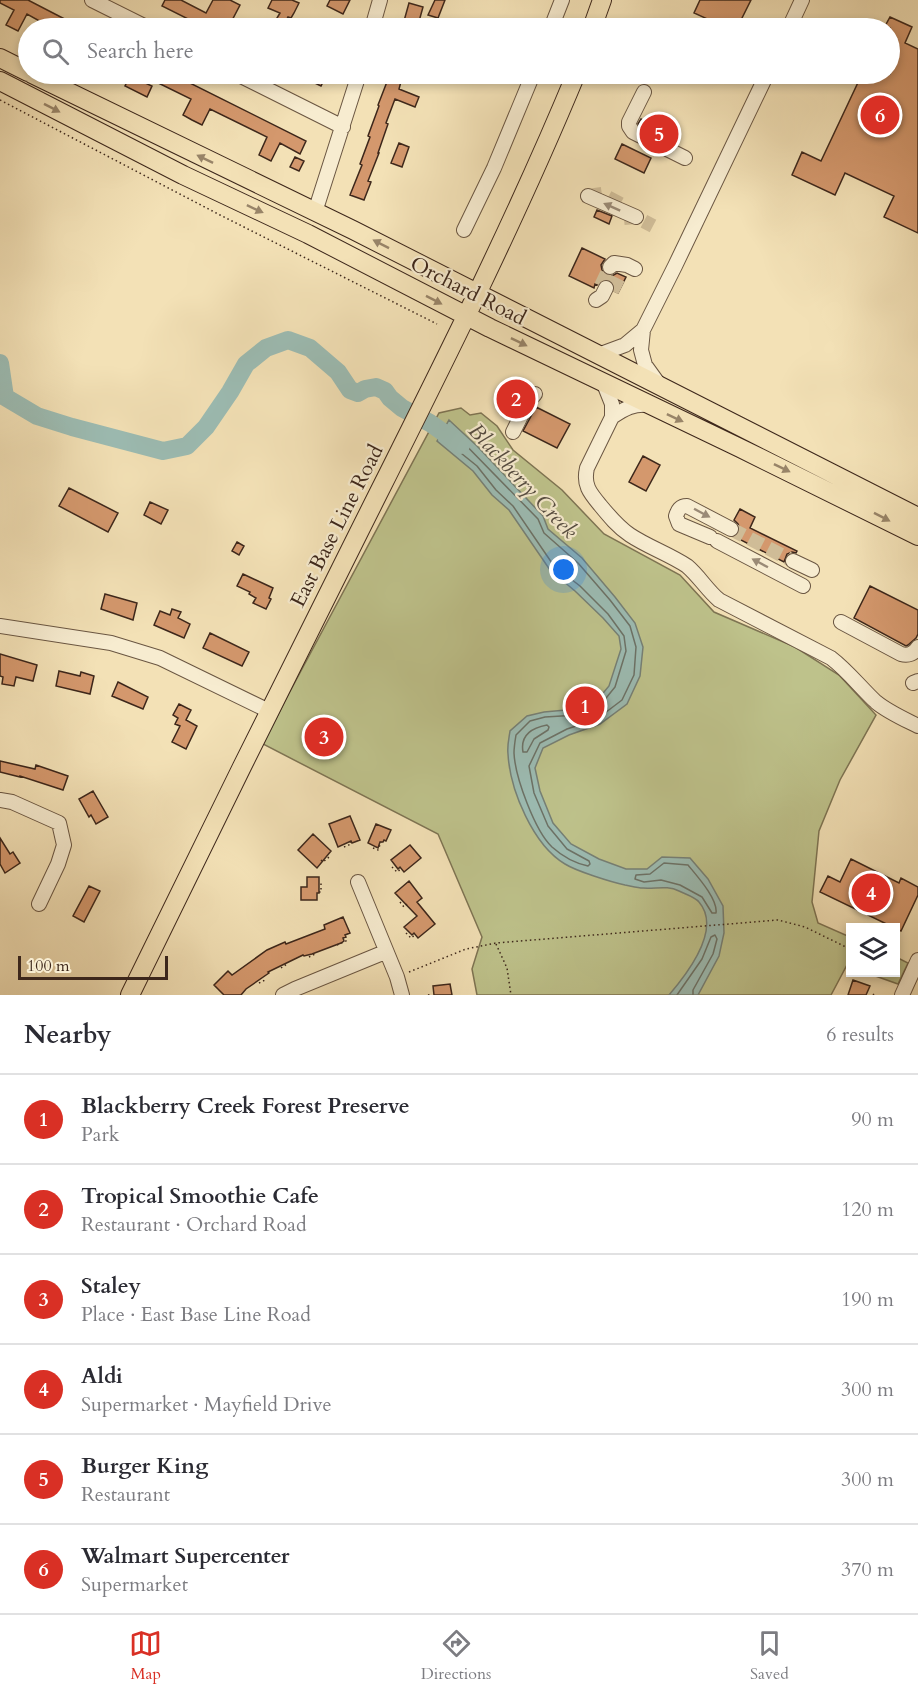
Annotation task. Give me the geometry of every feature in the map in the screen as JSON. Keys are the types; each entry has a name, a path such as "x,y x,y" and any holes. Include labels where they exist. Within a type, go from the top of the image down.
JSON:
{"main road":[{"path":"596,18 602,0"},
{"name":"Orchard Road","path":"0,58 18,67"},
{"name":"Orchard Road","path":"0,81 183,175 308,234 604,384 918,536"},
{"name":"Orchard Road","path":"53,84 452,280 918,517"},
{"name":"East Base Line Road","path":"130,995 478,294 542,157 572,84"}],"street":[{"path":"92,0 128,18"},
{"path":"375,18 380,0"},
{"path":"555,18 562,0"},
{"path":"794,18 802,0"},
{"path":"257,84 343,127"},
{"path":"315,212 355,84"},
{"path":"464,230 494,168 529,84"},
{"path":"660,387 645,365 640,350 643,330 762,84"},
{"path":"644,92 629,126 633,132 685,158"},
{"path":"588,196 636,217"},
{"path":"596,301 597,294 606,289"},
{"path":"598,355 625,345 643,330"},
{"path":"604,384 612,404 612,417 587,468 585,477 589,493 616,524 632,536 687,566 719,600 831,658 877,702 918,726"},
{"path":"513,432 528,402 535,394"},
{"path":"612,417 631,406 649,405"},
{"path":"731,529 687,506 680,508 676,516 679,524 803,586"},
{"path":"793,561 812,570"},
{"path":"841,622 901,654 914,653 918,647"},
{"path":"0,626 111,644 160,658 269,711"},
{"path":"0,800 12,802 58,822 64,844 58,864 39,904"},
{"path":"358,882 397,977 402,995"},
{"path":"283,995 384,949"},
{"path":"902,995 918,960"}],"path":[{"path":"0,100 436,324"},
{"path":"344,847 351,844 350,841"},
{"path":"373,848 378,850 381,842"},
{"path":"321,860 323,862 329,857"},
{"path":"392,867 397,872 402,868"},
{"path":"319,892 321,892 321,882"},
{"path":"400,902 404,907 407,904"},
{"path":"409,972 466,949 496,943 778,920 805,927 846,947"},
{"path":"406,933 411,938 416,934"},
{"path":"337,945 346,941 344,938"},
{"path":"496,943 507,968 511,995"},
{"path":"309,957 314,953"},
{"path":"281,968 287,964"},
{"path":"259,983 265,980 264,978"}],"green space":[{"path":"461,408 470,415 481,413 497,426 513,450 562,490 604,534 680,575 714,612 795,647 839,675 876,715 840,780 819,831 812,902 818,923 846,935 846,967 831,995 477,995 472,969 482,937 438,834 263,744 439,413"},
{"path":"900,959 908,963 898,984 878,977 900,977"}],"water":[{"path":"449,420 477,446 543,516 548,529 582,558 635,623 643,647 640,676 627,704 600,724 569,735 543,748 535,768 540,791 553,823 571,844 599,859 626,869 647,869 662,857 690,858 708,879 723,906 724,933 719,956 698,995 669,995 685,975 704,938 707,925 705,913 699,902 675,889 625,885 570,867 553,855 543,844 518,800 510,768 508,748 510,731 527,716 577,709 594,704 609,686 621,649 619,636 575,591 550,570 509,510 492,495 473,471 437,441"}],"building":[{"path":"0,0 28,0 63,18 34,18 27,14 25,18 18,18 18,31 6,25 14,10 0,3"},
{"path":"165,0 181,0 206,13 213,0 230,0 240,5 233,18 186,18 162,6"},
{"path":"272,0 292,0 299,3 291,18 277,18 280,13 268,8"},
{"path":"330,0 350,0 343,14 327,6"},
{"path":"435,0 445,0 438,18 428,15"},
{"path":"700,0 751,0 742,18 705,18 694,13"},
{"path":"409,3 423,7 420,18 405,18"},
{"path":"900,22 912,27 905,43 918,49 918,233 884,217 894,196 845,173 835,195 792,175 802,152 821,161 857,84 900,84"},
{"path":"126,84 148,84 152,86 147,97 125,86"},
{"path":"160,84 192,84 306,141 300,154 280,143 271,161 259,155 267,137 210,109 202,125 183,115 191,99"},
{"path":"386,84 400,84 399,89 419,97 415,107 395,99 364,200 350,195 362,165 360,164"},
{"path":"641,119 652,125 654,121 677,132 674,139 679,142 678,144 639,125"},
{"path":"399,143 409,147 402,167 391,163"},
{"path":"622,144 651,158 644,173 615,159"},
{"path":"295,157 304,161 299,171 290,167"},
{"path":"597,210 612,216 609,224 594,217"},
{"path":"582,248 605,259 601,265 604,274 612,276 617,273 626,277 618,293 614,291 614,284 609,280 602,280 597,285 595,284 594,288 569,276"},
{"path":"536,407 570,424 557,448 523,431"},
{"path":"643,456 660,465 646,491 629,482"},
{"path":"69,488 118,513 108,532 59,506"},
{"path":"150,502 168,510 161,524 144,515"},
{"path":"740,509 755,517 750,528 797,551 796,553 787,554 784,562 735,537 739,534 740,529 734,520"},
{"path":"237,542 244,546 239,555 232,551"},
{"path":"243,574 273,588 266,609 253,603 256,598 249,594 250,592 237,586"},
{"path":"870,586 918,610 918,634 908,645 854,618"},
{"path":"105,594 137,603 133,620 101,609"},
{"path":"172,609 181,612 178,618 190,624 184,638 154,625 160,611 170,615"},
{"path":"210,633 249,652 242,666 203,648"},
{"path":"0,654 37,665 33,681 16,677 14,686 2,684"},
{"path":"59,671 80,676 81,672 94,676 90,694 56,686"},
{"path":"118,682 148,697 143,709 112,696"},
{"path":"179,704 191,710 186,720 197,726 186,749 172,742 180,726 175,724 178,718 173,715"},
{"path":"0,761 35,769 36,765 68,776 63,790 0,772"},
{"path":"93,791 108,817 96,824 91,815 89,817 79,799"},
{"path":"350,816 360,840 338,847 329,824"},
{"path":"376,824 391,830 386,841 380,842 378,848 368,843"},
{"path":"313,834 331,851 317,868 298,850"},
{"path":"0,838 10,854 13,852 20,863 5,873 0,864"},
{"path":"410,845 421,858 404,872 400,867 398,869 391,860"},
{"path":"851,859 899,883 901,878 918,887 918,895 901,931 900,923 884,923 820,892 828,876 840,882"},
{"path":"307,877 319,877 317,900 301,900 301,887 307,887"},
{"path":"409,881 422,898 417,902 435,924 418,938 404,927 417,916 395,893"},
{"path":"89,886 100,891 84,922 73,916"},
{"path":"343,917 350,933 345,935 341,943 303,955 268,972 241,995 224,995 214,985 228,971 232,975 267,950 325,929 324,925"},
{"path":"853,980 870,986 866,995 848,995"},
{"path":"450,984 452,995 434,995 433,986"}],"waterway":[{"name":"Blackberry Creek","path":"0,363 5,397 37,416 163,451 187,446 206,427 246,364 266,348 288,340 310,348 338,372 350,390 358,393 376,387 385,391 402,408 430,423 461,445"}],"tunnel":[{"path":"588,196 602,194 624,206"},
{"path":"624,218 636,217 653,226"},
{"path":"601,286 610,267"},
{"path":"612,291 621,273"},
{"path":"731,529 793,561"}],"place":[{"name":"Walmart Supercenter","path":"880,115"},
{"name":"Burger King","path":"659,134"},
{"name":"Tropical Smoothie Cafe","path":"516,399"},
{"name":"Blackberry Creek Forest Preserve","path":"585,706"},
{"name":"Staley","path":"324,737"},
{"name":"Aldi","path":"871,893"}]}
